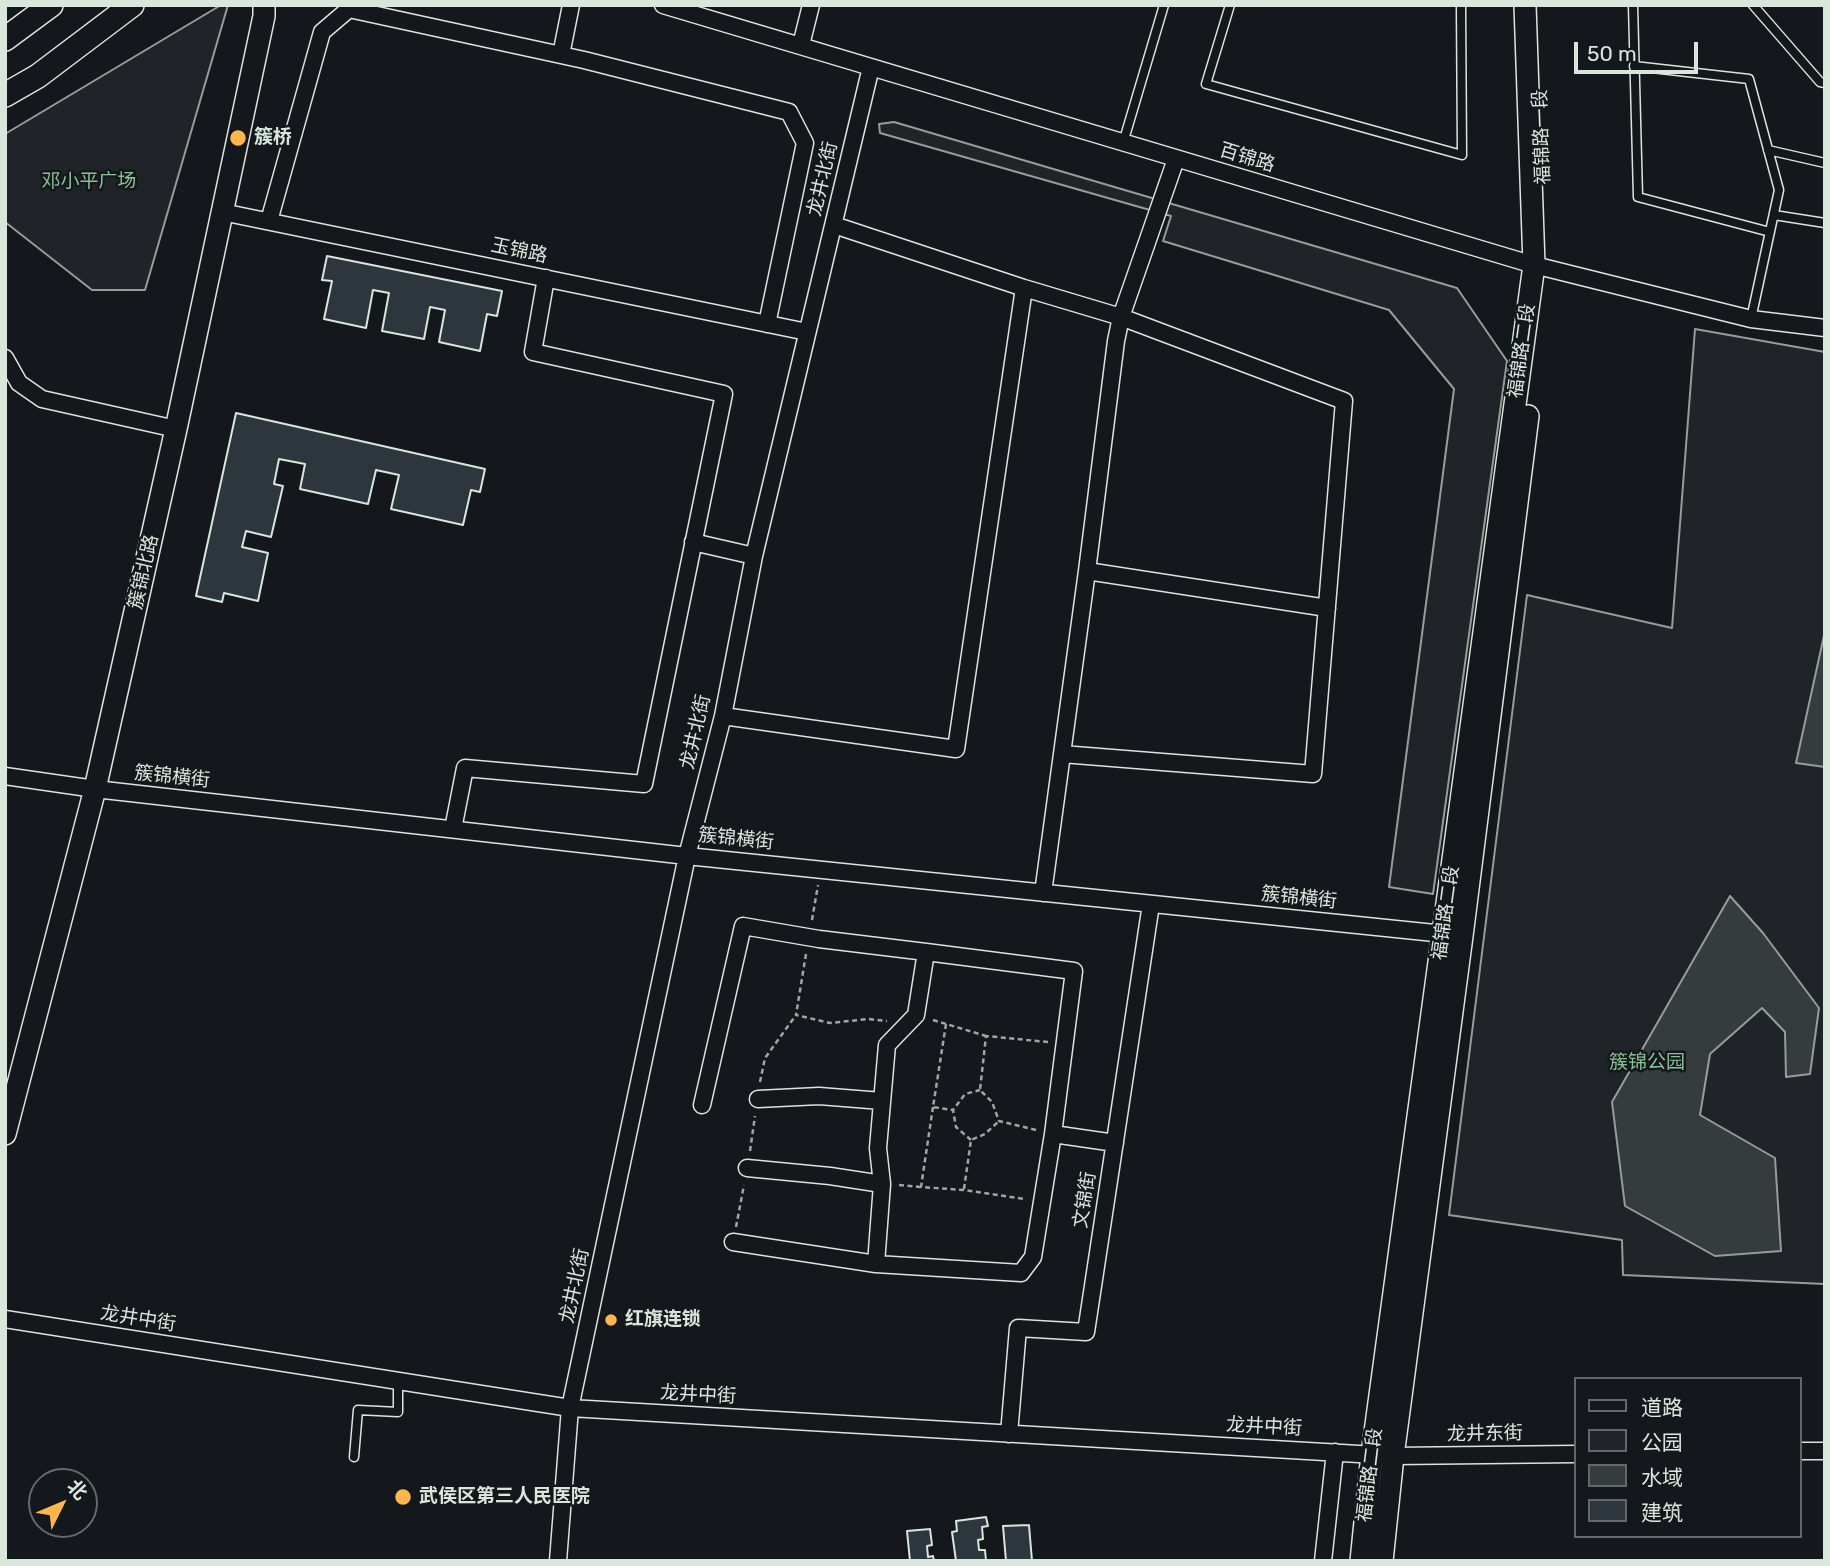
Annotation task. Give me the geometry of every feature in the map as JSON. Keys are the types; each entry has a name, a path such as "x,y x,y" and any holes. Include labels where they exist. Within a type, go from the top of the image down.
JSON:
{"main road":[{"path":"5,39 51,5"},
{"path":"5,94 38,76 132,5"}],"street":[{"name":"簇锦北路","path":"5,1134 95,789 176,429 264,16 264,5"},
{"path":"561,55 571,5"},
{"name":"百锦路","path":"663,5 1540,267 1751,319 1825,328"},
{"path":"801,45 811,5"},
{"name":"福锦路一段","path":"1525,5 1540,267"},
{"name":"福锦路一段","path":"1539,5 1540,267"},
{"path":"269,221 322,32 349,9 561,55 789,113 805,143 767,324"},
{"name":"龙井北街","path":"558,1561 570,1408 687,856 723,716 754,556 872,67"},
{"path":"1043,893 1116,341 1121,317 1176,159"},
{"name":"玉锦路","path":"222,212 807,332"},
{"path":"834,225 1121,317 1344,401 1313,774 1062,754"},
{"name":"福锦路二段","path":"1361,1561 1383,1455 1540,267"},
{"path":"453,829 465,768 644,784 724,394 533,352 546,278"},
{"path":"723,716 956,749 1024,288"},
{"path":"5,358 19,383 42,399 176,429"},
{"path":"694,542 754,556"},
{"path":"1087,571 1327,608"},
{"name":"簇锦横街","path":"5,776 95,789 687,856 1453,935"},
{"name":"文锦街","path":"1009,1434 1018,1328 1086,1332 1151,904"},
{"path":"702,1105 743,926 1074,971 1053,1134 1033,1257 1021,1273 876,1264 733,1242"},
{"path":"876,1264 882,1184 878,1148 887,1045 912,1019 926,952"},
{"path":"758,1099 819,1096 882,1101"},
{"path":"1053,1134 1115,1143"},
{"path":"747,1168 882,1184"},
{"name":"龙井中街","path":"5,1319 570,1408 1383,1455"},
{"path":"1802,1451 1825,1451"},
{"path":"1323,1561 1335,1452"},
{"name":"龙井东街","path":"1383,1455 1574,1454"},
{"name":"福锦路二段","path":"1382,1561 1383,1455"}],"lane":[{"path":"1123,143 1164,5"},
{"path":"1230,5 1206,84 1462,156 1461,5"},
{"path":"1633,5 1639,197 1770,232"},
{"path":"1753,5 1820,82 1825,83"},
{"path":"1634,66 1749,79 1779,190 1751,319"},
{"path":"1768,150 1825,163"},
{"path":"1774,215 1825,223"},
{"path":"354,1457 358,1410 398,1412 398,1381"}],"path":[{"path":"733,1242 765,1058 796,1015 820,870"},
{"path":"796,1015 830,1023 868,1019 912,1019 946,1024 986,1036 1065,1044"},
{"path":"921,1187 946,1024"},
{"path":"979,1090 986,1036"},
{"path":"971,1140 956,1127 953,1110 965,1094 979,1090"},
{"path":"979,1090 992,1101 999,1121"},
{"path":"933,1107 953,1110"},
{"path":"999,1121 1053,1134"},
{"path":"971,1140 985,1134 999,1121"},
{"path":"964,1190 971,1140"},
{"path":"882,1184 964,1190 1042,1201"}],"green space":[{"name":"邓小平广场","path":"221,5 228,5 145,290 92,290 5,222 5,134"},
{"path":"894,122 1457,288 1507,361 1433,894 1389,887 1454,389 1389,310 1163,241 1171,216 880,133 879,124"},
{"name":"簇锦公园","path":"1695,329 1825,352 1825,1284 1623,1275 1622,1240 1449,1215 1527,595 1672,628"}],"water":[{"path":"1825,631 1825,767 1796,763"},
{"path":"1730,896 1763,933 1819,1008 1810,1074 1786,1077 1785,1032 1762,1008 1710,1054 1700,1115 1775,1158 1781,1251 1715,1256 1625,1206 1612,1102"}],"building":[{"path":"327,256 502,291 497,316 487,314 480,351 439,342 445,310 430,307 424,339 382,331 389,293 373,290 366,328 324,319 332,281 322,280"},
{"path":"236,413 485,469 480,492 471,490 463,525 391,509 399,475 376,470 368,504 300,489 305,464 279,459 274,484 283,486 271,537 246,531 242,547 268,553 258,601 224,593 222,602 196,596"},
{"path":"986,1517 988,1526 982,1527 983,1539 978,1540 979,1550 985,1550 986,1561 956,1561 952,1532 957,1531 956,1521"},
{"path":"1029,1525 1032,1561 1006,1561 1003,1526"},
{"path":"930,1529 932,1545 927,1546 928,1557 933,1556 934,1561 910,1561 907,1531"}],"place":[{"name":"簇桥","path":"238,138"},
{"name":"红旗连锁","path":"611,1320"},
{"name":"武侯区第三人民医院","path":"403,1497"}]}
